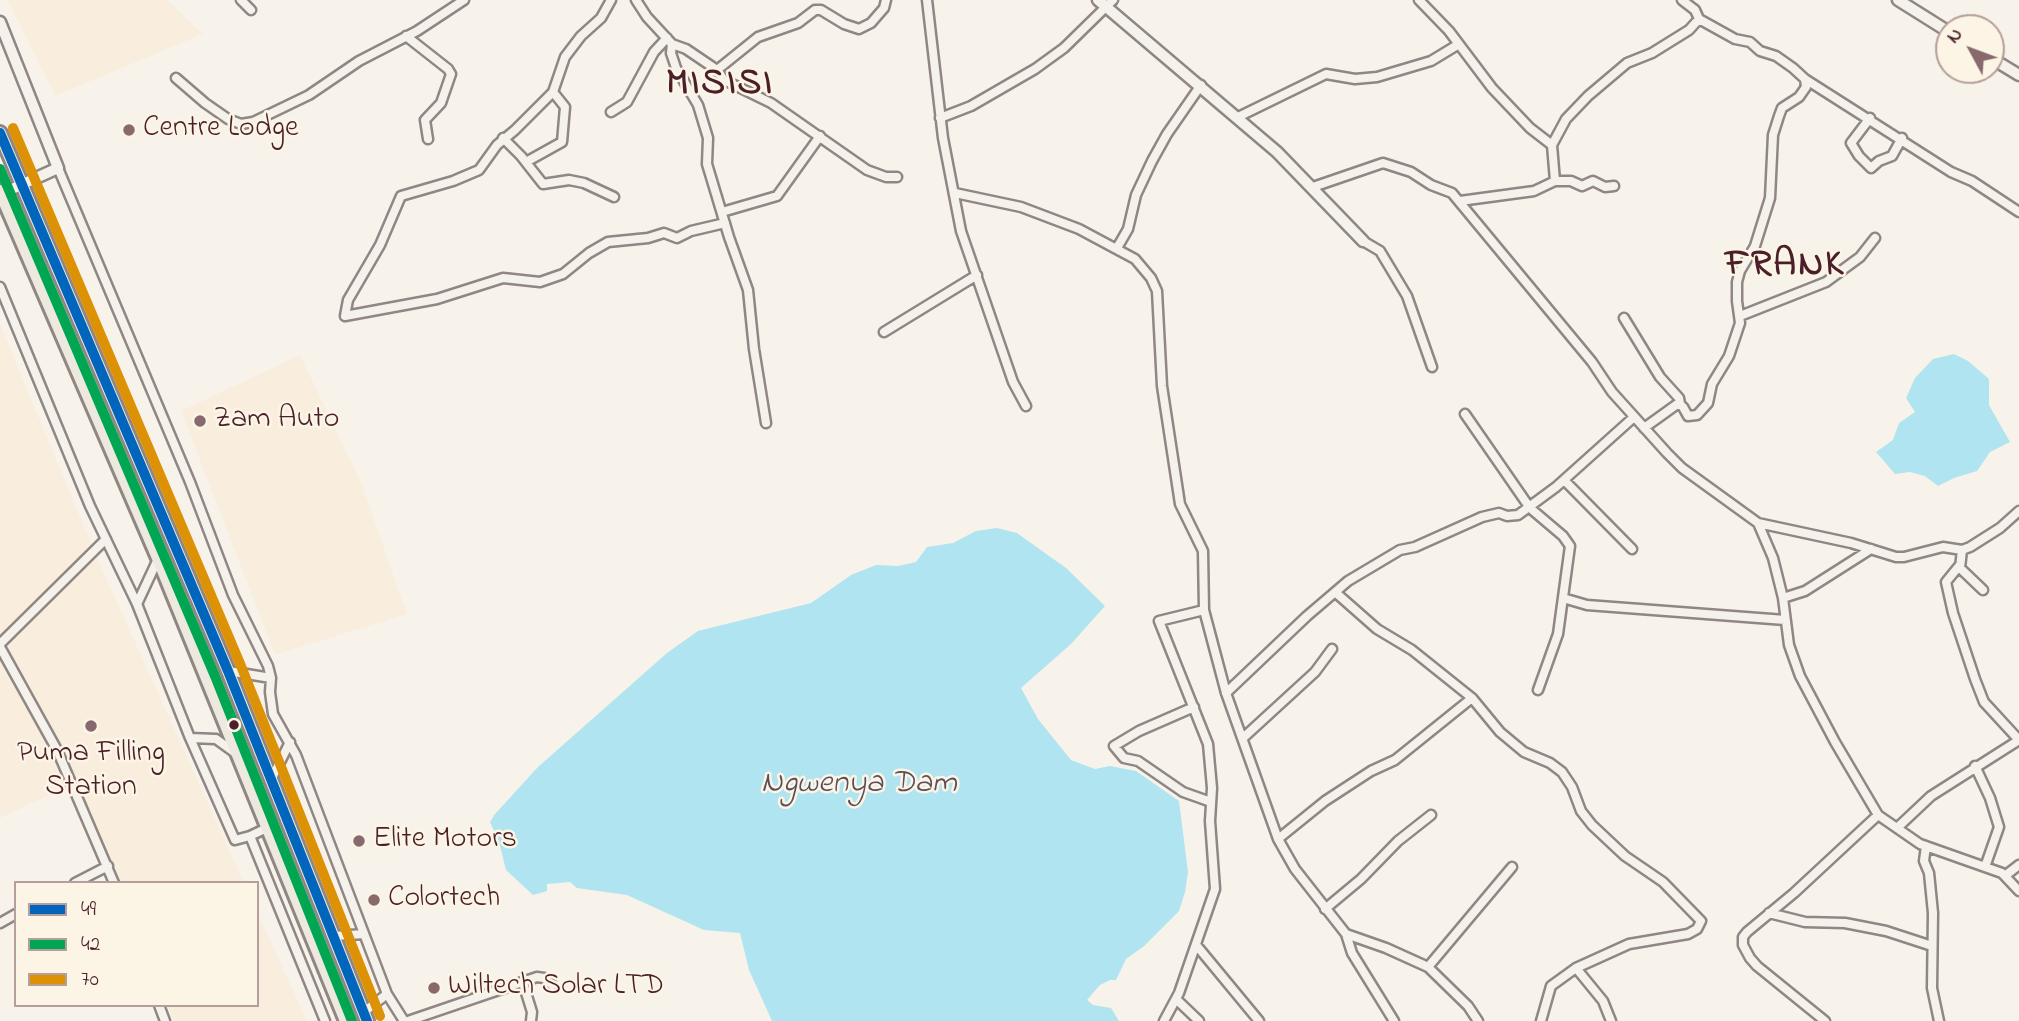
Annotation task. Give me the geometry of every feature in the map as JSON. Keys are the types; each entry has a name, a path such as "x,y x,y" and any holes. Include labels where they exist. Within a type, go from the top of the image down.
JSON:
{"main road":[{"path":"0,133 228,671 365,1016"},
{"path":"0,193 158,558 346,1021"}],"street":[{"path":"241,0 251,10"},
{"path":"176,78 215,111 241,124 253,122 297,101 359,61 464,0"},
{"path":"611,0 601,18 576,41 565,57 553,92 515,130 503,138 479,170 469,176 401,197 380,245 348,300 345,316 437,299 503,278 540,282 563,274 608,242 648,238 664,233 677,237 725,223"},
{"path":"636,0 669,41 717,70 729,83 762,98 876,175 897,177"},
{"path":"717,70 758,37 797,23 815,10 859,29 876,18 886,0"},
{"path":"927,0 940,118 961,231 1013,382 1027,406"},
{"path":"1419,0 1459,44 1492,88 1530,128 1552,145"},
{"path":"1682,0 1695,10 1699,19 1735,39 1776,56 1805,79 2019,212"},
{"path":"1898,0 1935,23"},
{"path":"940,118 983,100 1035,69 1064,48 1106,2 1238,117 1313,187 1363,241 1380,251 1407,296 1432,367"},
{"path":"1555,181 1552,145 1566,119 1627,62 1652,53 1689,30 1699,19"},
{"path":"0,22 58,168 190,482 233,595 268,666 273,714 280,730 290,742 321,818 387,994 406,1021 537,977 544,978 552,985"},
{"path":"406,36 451,74 441,103 425,120 429,139"},
{"path":"611,112 627,102 654,52 669,41"},
{"path":"669,41 676,68 698,105 708,138 707,164 748,290 766,423"},
{"path":"1238,117 1326,74 1355,79 1390,74 1431,61 1459,44"},
{"path":"1624,318 1660,377 1679,398 1688,416 1697,415 1708,403 1712,384 1729,356 1740,323 1737,282 1740,271 1755,246 1770,198 1773,135 1782,108 1799,97 1806,87 1805,79"},
{"path":"1117,248 1128,229 1136,195 1152,161 1201,85"},
{"path":"526,162 562,142 565,107 553,92"},
{"path":"1870,118 1852,143 1859,156 1871,168 1879,161 1892,156 1902,138"},
{"path":"722,212 778,196 820,136"},
{"path":"503,138 545,185 569,180 584,183 614,197"},
{"path":"1313,187 1383,163 1411,172 1431,185 1447,190 1460,201 1592,362 1612,392 1644,428 1682,468 1758,523 1904,557 1943,547 1962,550 2000,528 2019,511"},
{"path":"0,193 58,168"},
{"path":"1460,201 1534,191 1555,181 1572,181 1582,186 1593,181 1605,187 1614,186"},
{"path":"955,193 1021,206 1079,229 1135,258 1145,268 1157,291 1164,399 1180,504 1203,551 1204,610 1226,693 1278,839 1295,869 1346,934 1352,953 1394,1021"},
{"path":"1740,316 1826,282 1860,257 1875,238"},
{"path":"884,332 977,275"},
{"path":"0,287 90,506 137,604 190,738 235,840 267,828"},
{"path":"1644,428 1680,404"},
{"path":"1465,414 1530,508 1563,536 1570,546 1558,634 1538,690"},
{"path":"1226,693 1335,592 1365,570 1400,550 1415,547 1482,517 1499,513 1507,516 1518,515 1564,480 1634,417"},
{"path":"1564,480 1632,549"},
{"path":"1758,523 1773,558 1783,598 1789,645 1800,677 1878,815 1926,846 2006,875 2019,891"},
{"path":"106,540 0,646 57,750 113,881"},
{"path":"1783,598 1805,591 1871,549"},
{"path":"1897,828 1931,796 2019,740 1984,702 1953,613 1946,582 1959,566 1962,550"},
{"path":"137,604 158,558"},
{"path":"1959,566 1983,590"},
{"path":"1335,592 1377,629 1412,650 1472,698 1500,732 1516,745 1562,772 1572,787 1581,810 1592,825 1626,856 1663,882 1701,921 1698,929 1688,934 1629,944 1576,968 1551,986 1541,1021"},
{"path":"1563,598 1587,605 1786,620"},
{"path":"1164,1021 1176,999 1197,946 1215,889 1208,744 1159,621 1204,610"},
{"path":"1243,738 1315,672 1332,649"},
{"path":"228,671 271,678"},
{"path":"1278,839 1325,801 1371,771 1395,760 1472,698"},
{"path":"1194,707 1139,731 1114,746 1124,758 1138,761 1183,792 1211,802"},
{"path":"190,738 216,739 239,757"},
{"path":"271,781 290,742"},
{"path":"1975,766 1990,798 1999,827 1985,867"},
{"path":"1325,909 1362,879 1398,841 1431,815"},
{"path":"1825,1021 1757,966 1743,945 1747,932 1794,893 1878,815"},
{"path":"250,836 325,1021"},
{"path":"1926,846 1924,861 1932,894 1934,931 1932,988 1939,1021"},
{"path":"79,881 108,866"},
{"path":"2006,875 2019,866"},
{"path":"1428,967 1513,867"},
{"path":"1769,913 1805,922 1845,923 1886,931 1932,946"},
{"path":"334,936 364,934"},
{"path":"1346,934 1428,967 1468,1006 1478,1021"},
{"path":"1197,946 1259,1021"},
{"path":"1576,968 1603,1001 1611,1021"},
{"path":"523,983 532,1012 531,1021"},
{"path":"365,1016 387,994"},
{"path":"1176,999 1199,1021"}],"shaded area":[{"path":"7,0 167,0 203,34 55,96"},
{"path":"0,324 99,562 243,881 110,881 67,787 0,818"},
{"path":"300,355 361,482 407,614 275,655 181,411"},
{"path":"259,915 307,1021 174,1021 168,1007 259,1007"}],"water":[{"path":"1954,354 1968,361 1989,379 1989,405 2010,442 1990,452 1977,471 1938,486 1925,476 1910,472 1895,474 1876,452 1893,440 1899,423 1915,412 1906,398 1915,378 1933,359"},
{"name":"Ngwenya Dam","path":"997,528 1017,533 1066,568 1105,606 1071,644 1021,688 1038,719 1071,760 1095,769 1110,766 1136,771 1179,801 1188,872 1179,911 1143,947 1126,959 1116,980 1100,985 1087,1000 1093,1005 1111,1008 1119,1021 772,1021 749,970 740,933 704,930 627,895 577,888 570,882 547,884 547,891 533,895 506,870 499,842 490,822 495,814 538,767 667,653 698,631 811,603 851,575 876,565 898,566 916,562 927,547 953,543 976,531"}],"transit line":[{"name":"70","path":"13,128 241,666 380,1016"},
{"name":"49","path":"0,133 228,671 367,1021"},
{"name":"42","path":"0,169 215,676 352,1021"}],"place":[{"name":"Centre Lodge","path":"129,130"},
{"name":"Zam Auto","path":"200,421"},
{"name":"Puma Filling Station","path":"91,726"},
{"name":"Elite Motors","path":"359,841"},
{"name":"Colortech","path":"374,900"},
{"name":"Wiltech Solar LTD","path":"434,988"}],"district":[{"name":"MISISI","path":"720,87"},
{"name":"FRANK","path":"1785,268"}]}
